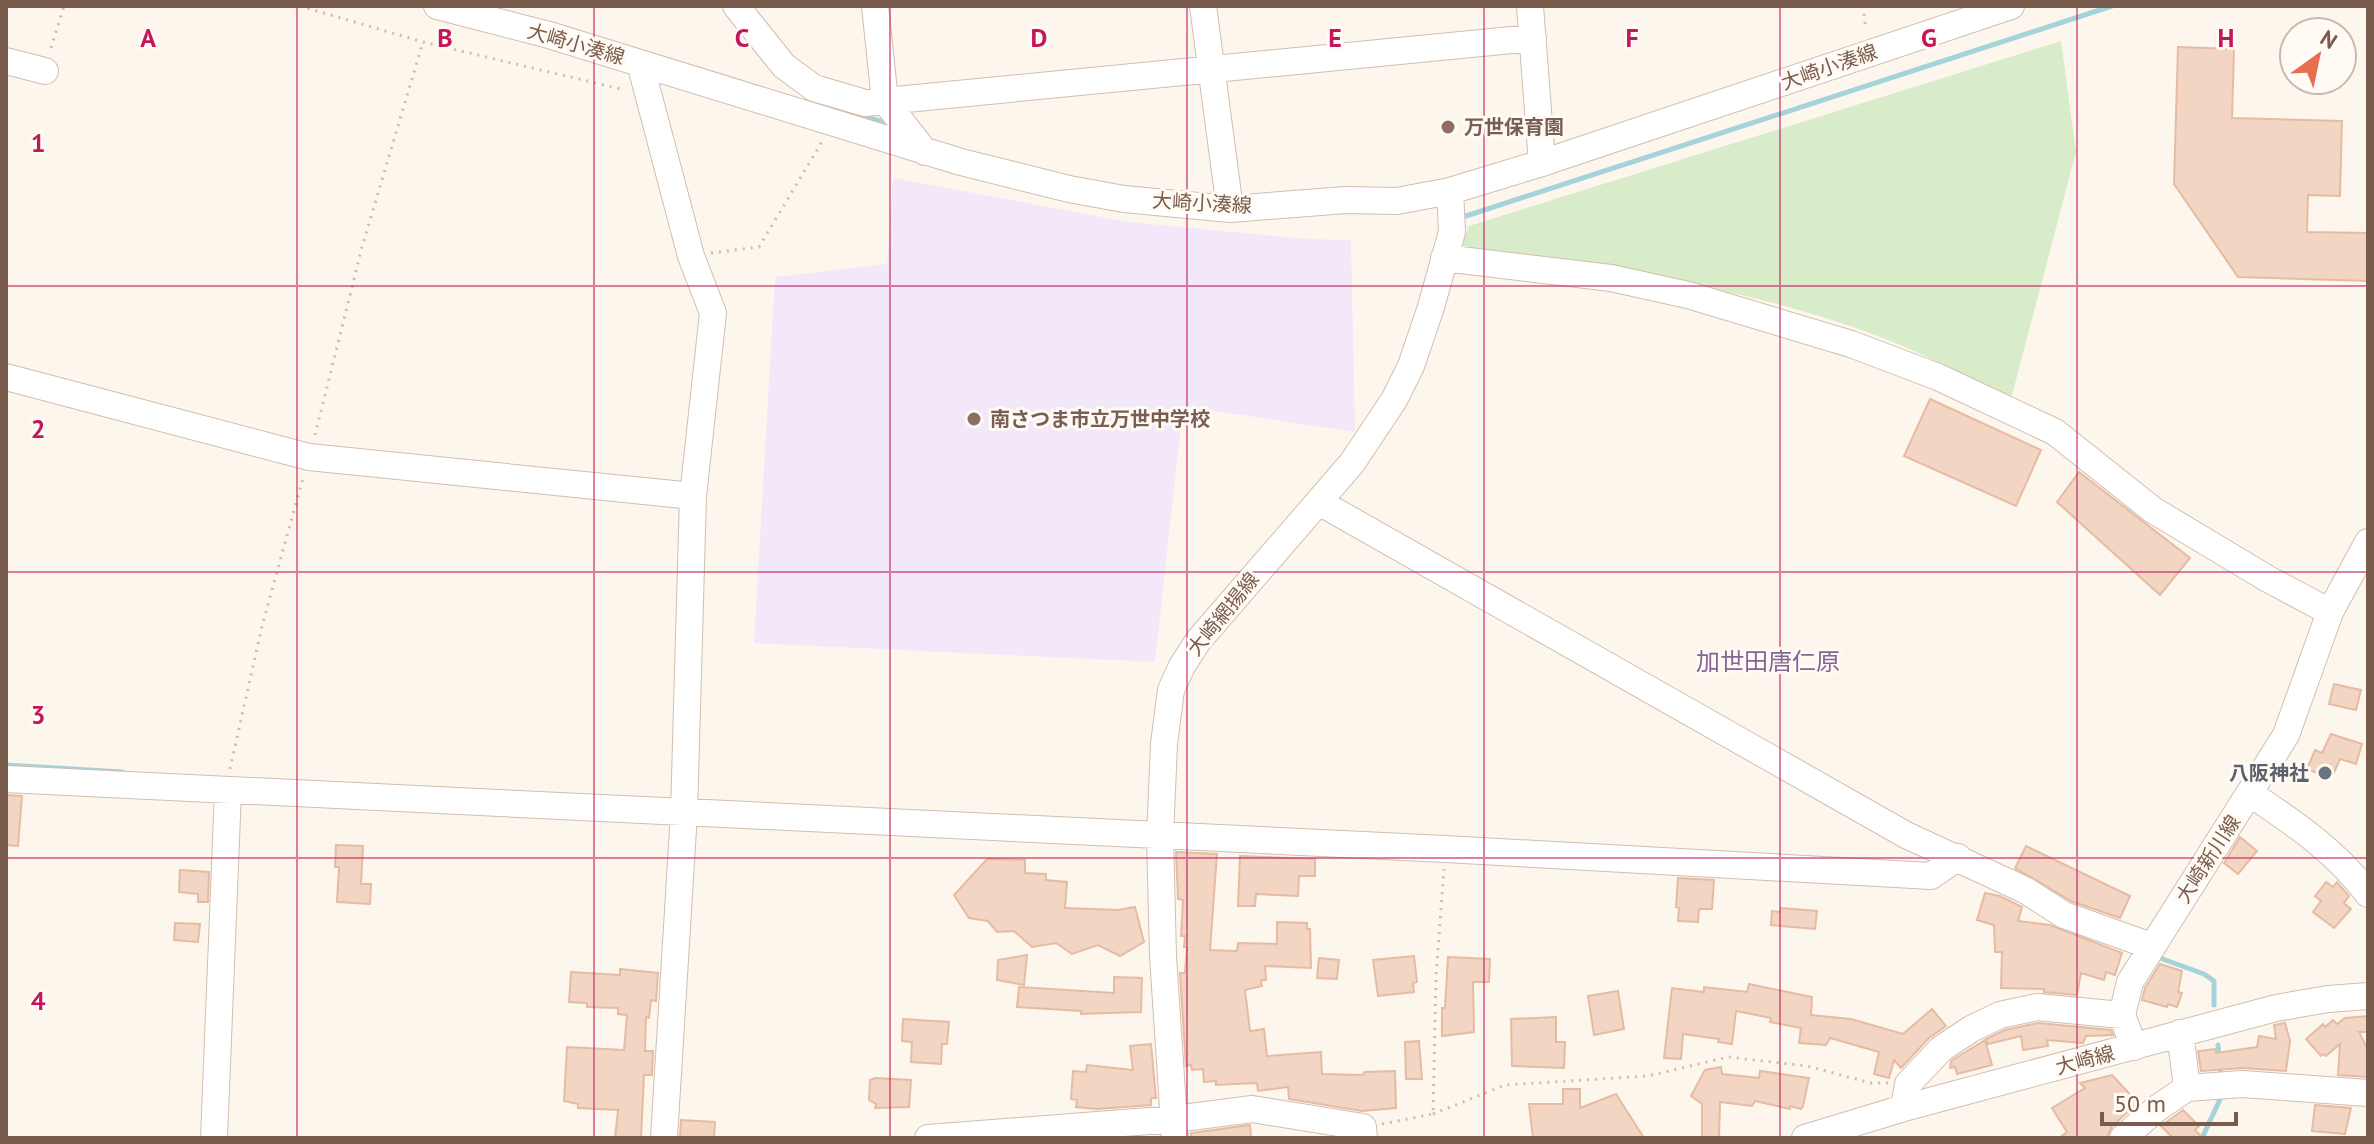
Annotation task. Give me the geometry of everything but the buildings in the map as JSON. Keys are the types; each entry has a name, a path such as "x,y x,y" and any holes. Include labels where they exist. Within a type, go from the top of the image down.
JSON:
{"street":[{"name":"大崎小湊線","path":"437,6 640,63 925,152 1069,189 1124,199 1230,209 1346,200 1397,201 1450,191 2011,6"},
{"path":"736,6 784,66 814,88 865,103 1533,38"},
{"path":"875,6 885,101 925,152"},
{"path":"1203,6 1230,209"},
{"path":"1530,6 1542,163"},
{"path":"6,61 45,71"},
{"path":"640,63 691,256 713,313 693,496 684,807 664,1138"},
{"name":"大崎網揚線","path":"1175,1129 1163,956 1160,837 1164,744 1171,690 1182,666 1216,620 1319,502 1367,442 1394,400 1416,351 1452,232 1450,191"},
{"path":"1444,258 1611,278 1688,295 1851,344 1938,377 2055,432 2153,510 2330,612"},
{"path":"6,377 309,457 693,496"},
{"path":"1319,502 1906,835 2025,890 2064,915 2151,946"},
{"name":"大崎新川線","path":"2122,1015 2130,982 2151,946 2286,735 2330,612 2368,542"},
{"path":"6,779 229,780 1160,837 1445,849 1931,876 1958,857"},
{"path":"214,1138 229,780"},
{"path":"2251,794 2319,841 2351,872 2368,894"},
{"name":"大崎線","path":"1805,1138 1906,1096 2134,1047 2276,1008 2368,996"},
{"path":"1906,1096 1941,1049 2000,1015 2037,1007 2122,1015 2134,1047"},
{"path":"2180,1033 2187,1088"},
{"path":"2123,1138 2156,1109 2187,1088 2242,1084 2368,1093"},
{"path":"928,1138 1175,1129 1252,1109 1364,1133"}],"path":[{"path":"45,71 64,6"},
{"path":"300,6 423,42 649,96"},
{"path":"229,780 262,626 362,247 423,42"},
{"path":"691,256 759,247 833,123"},
{"path":"1433,1114 1436,977 1445,849"},
{"path":"1364,1133 1433,1114 1505,1085 1648,1076 1728,1057 1807,1066 1906,1096"}],"shaded area":[{"name":"南さつま市立万世中学校","path":"893,178 1129,222 1306,239 1351,240 1355,432 1183,406 1155,662 754,643 775,277 887,264"}],"green space":[{"path":"2061,41 2076,152 2011,399 1912,350 1804,311 1633,273 1461,246 1469,226"}],"waterway":[{"path":"1466,216 2112,6"},
{"path":"843,110 886,123"},
{"path":"6,765 122,772"},
{"path":"2160,958 2204,974 2214,981 2214,1005"},
{"path":"2218,1045 2221,1077"},
{"path":"2202,1138 2222,1095"}],"place":[{"name":"万世保育園","path":"1448,127"},
{"name":"南さつま市立万世中学校","path":"974,419"},
{"name":"八阪神社","path":"2325,773"}],"district":[{"name":"加世田唐仁原","path":"1768,661"}]}
